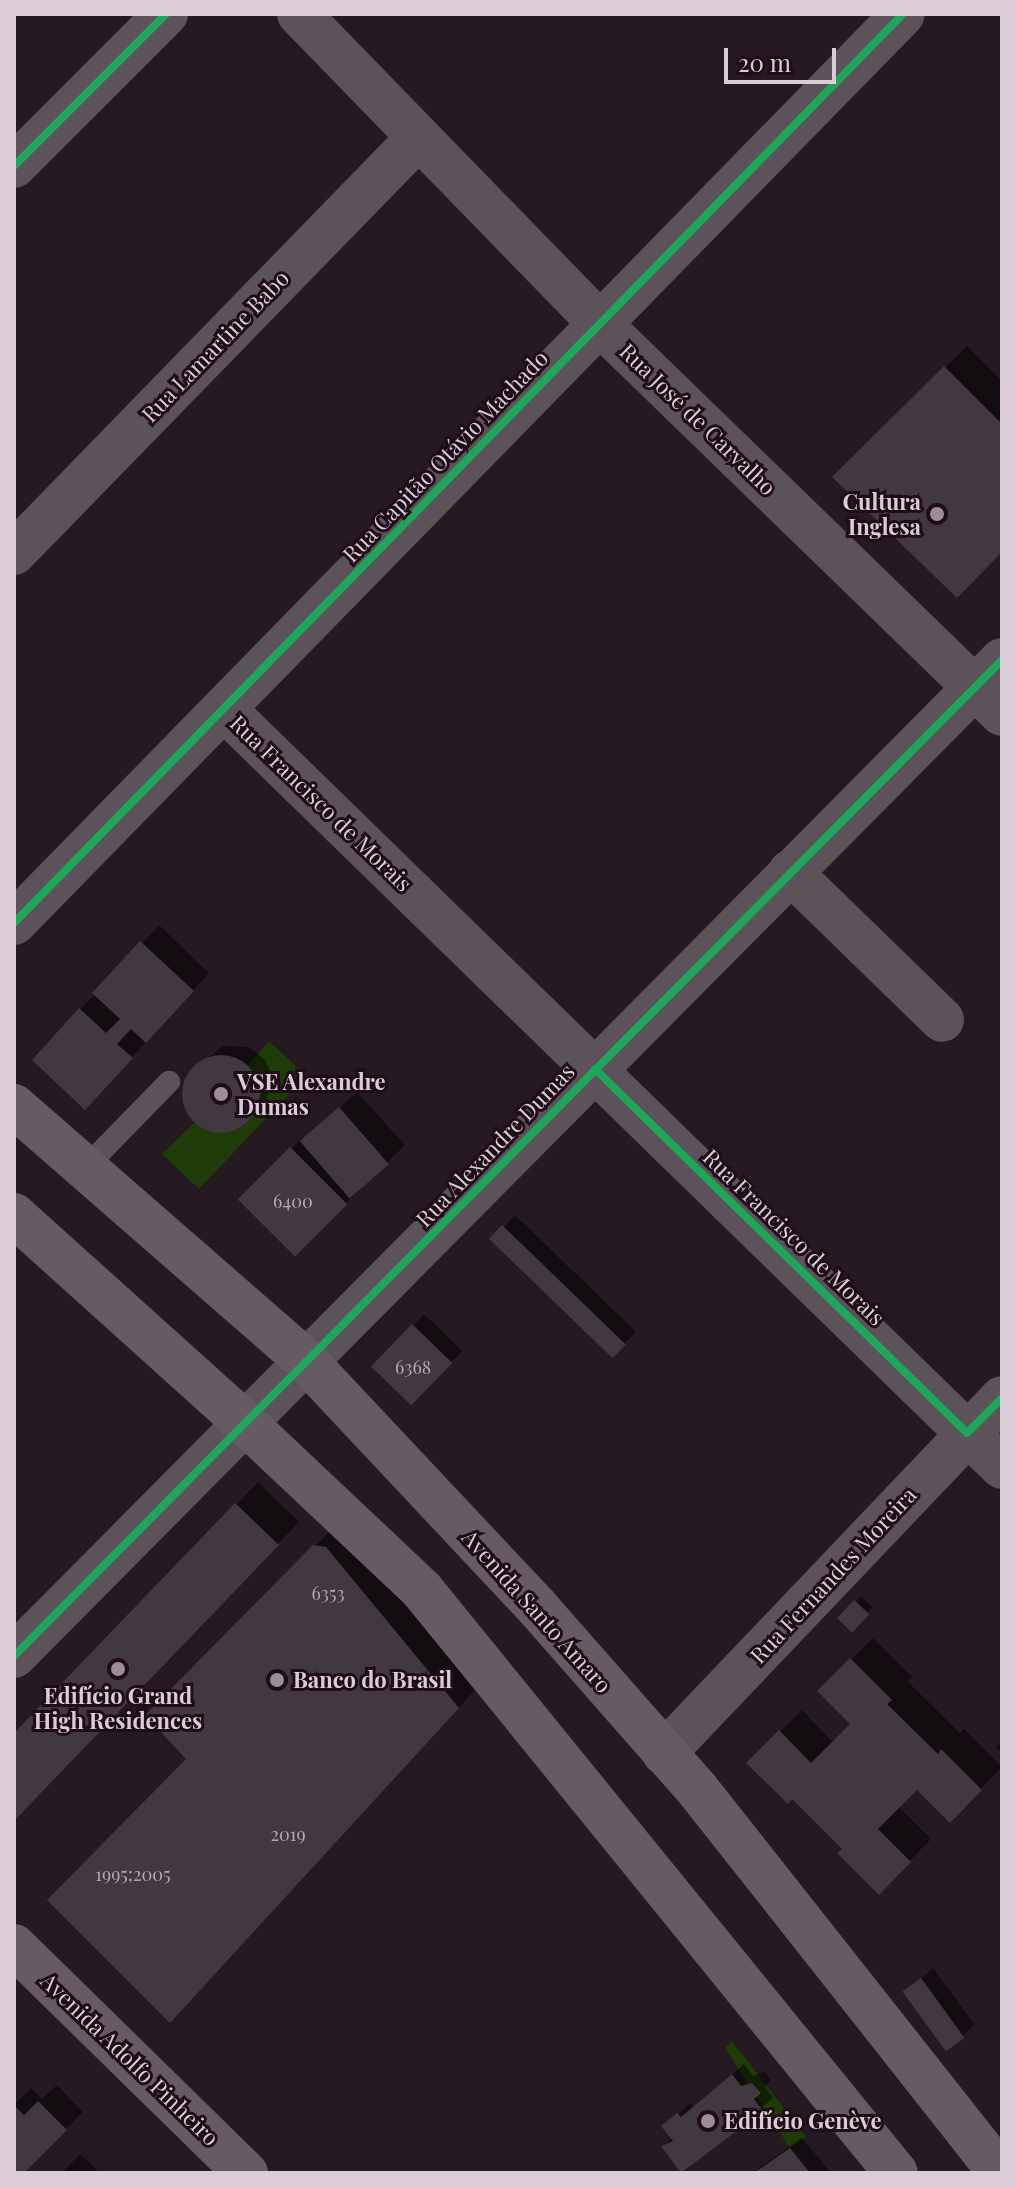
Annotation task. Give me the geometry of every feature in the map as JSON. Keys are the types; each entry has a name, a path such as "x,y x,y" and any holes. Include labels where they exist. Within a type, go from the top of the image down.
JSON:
{"main road":[{"name":"Avenida Santo Amaro","path":"14,1106 306,1361 537,1607 697,1789 989,2160"},
{"path":"14,1215 245,1423 422,1590 896,2173"},
{"name":"Avenida Adolfo Pinheiro","path":"14,1946 246,2173"}],"street":[{"path":"14,166 166,14"},
{"name":"Rua José de Carvalho","path":"299,14 417,139 600,324 993,687"},
{"name":"Rua Capitão Otávio Machado","path":"14,923 903,14"},
{"name":"Rua Lamartine Babo","path":"14,553 417,139"},
{"name":"Rua Alexandre Dumas","path":"14,1656 790,872 993,687"},
{"name":"Rua Francisco de Morais","path":"224,709 1002,1467"},
{"path":"790,872 942,1020"},
{"name":"Rua Fernandes Moreira","path":"664,1753 1002,1398"}],"lane":[{"path":"84,1169 169,1082"}],"green space":[{"path":"269,1041 306,1076 199,1189 162,1154 194,1123 219,1133 239,1129 250,1121 257,1109 260,1089 248,1065"},
{"path":"732,2041 806,2137 790,2148 725,2048"}],"building":[{"name":"Cultura Inglesa","path":"944,366 1002,424 1002,552 957,598 832,477"},
{"path":"140,941 194,991 146,1043 131,1029 117,1044 133,1058 85,1110 32,1060 79,1008 106,1033 120,1019 92,993"},
{"name":"VSE Alexandre Dumas","path":"221,1055 236,1058 249,1066 257,1079 260,1094 257,1109 249,1122 236,1130 221,1133 206,1130 193,1122 185,1109 182,1094 185,1079 193,1066 206,1058"},
{"path":"339,1107 389,1164 350,1198 300,1141"},
{"path":"290,1147 347,1204 295,1257 238,1199"},
{"path":"502,1225 626,1344 613,1358 489,1239"},
{"path":"412,1324 452,1363 411,1405 371,1366"},
{"name":"Edifício Grand High Residences","path":"235,1503 279,1545 14,1821 14,1733"},
{"path":"313,1545 326,1547 459,1708 170,2023 47,1900 186,1759 145,1715"},
{"path":"854,1600 869,1614 852,1633 837,1618"},
{"path":"850,1658 892,1700 887,1704 938,1754 941,1749 982,1790 950,1823 917,1790 878,1829 911,1862 879,1895 837,1853 842,1849 792,1799 788,1804 746,1763 779,1730 811,1763 850,1724 817,1691"},
{"path":"921,1978 964,2038 946,2051 902,1992"},
{"name":"Edifício Genève","path":"732,2074 741,2086 752,2083 761,2093 754,2099 763,2111 681,2173 661,2146 673,2141 661,2126 677,2113 681,2117"},
{"path":"38,2101 67,2130 24,2173 14,2173 14,2105 24,2115"},
{"path":"790,2148 810,2173 754,2173"}],"cycle path":[{"path":"14,166 166,14"},
{"path":"14,923 903,14"},
{"path":"14,1656 1002,660"},
{"path":"595,1069 967,1433 1002,1398"}],"place":[{"name":"Cultura Inglesa","path":"937,514"},
{"name":"VSE Alexandre Dumas","path":"221,1094"},
{"name":"Edifício Grand High Residences","path":"118,1669"},
{"name":"Banco do Brasil","path":"277,1680"},
{"name":"Edifício Genève","path":"708,2121"}]}
